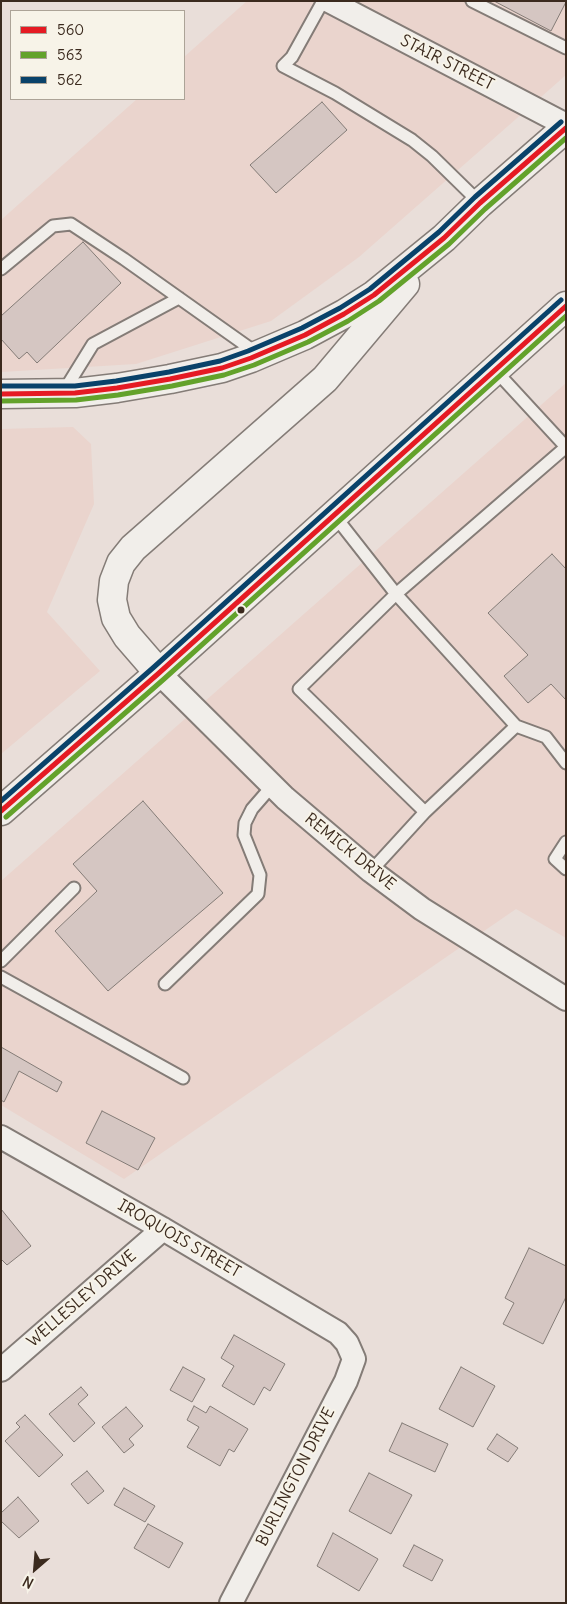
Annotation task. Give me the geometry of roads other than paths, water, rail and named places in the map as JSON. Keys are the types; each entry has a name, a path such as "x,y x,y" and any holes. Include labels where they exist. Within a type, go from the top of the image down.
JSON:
{"main road":[{"path":"1,394 62,393 117,388 170,379 222,368 259,355 305,335 344,314 374,294 444,238 566,127"},
{"path":"160,673 127,636 116,618 112,600 114,582 121,564 133,548 325,380 444,238"},
{"path":"1,811 160,673 566,306"}],"street":[{"name":"STAIR STREET","path":"330,2 566,127"},
{"name":"REMICK DRIVE","path":"160,673 272,786 371,871 422,909 566,999"},
{"name":"IROQUOIS STREET","path":"1,1137 163,1229 338,1334 347,1343 350,1350"},
{"name":"WELLESLEY DRIVE","path":"1,1370 163,1229"},
{"name":"BURLINGTON DRIVE","path":"231,1603 346,1381 354,1359 350,1350"}],"lane":[{"path":"472,1 566,48"},
{"path":"330,2 292,57 283,66 335,93 412,140 432,156 480,204"},
{"path":"1,269 53,226 71,224 180,298 259,355"},
{"path":"62,393 93,344 180,298"},
{"path":"425,812 299,689 396,594 564,453 495,370"},
{"path":"334,515 396,594 516,726 546,737 566,764"},
{"path":"371,871 425,812 516,726"},
{"path":"165,984 258,894 260,875 244,835 245,823 252,809 272,786"},
{"path":"566,842 555,859 566,869"},
{"path":"1,960 74,888"},
{"path":"1,977 183,1078"}]}
